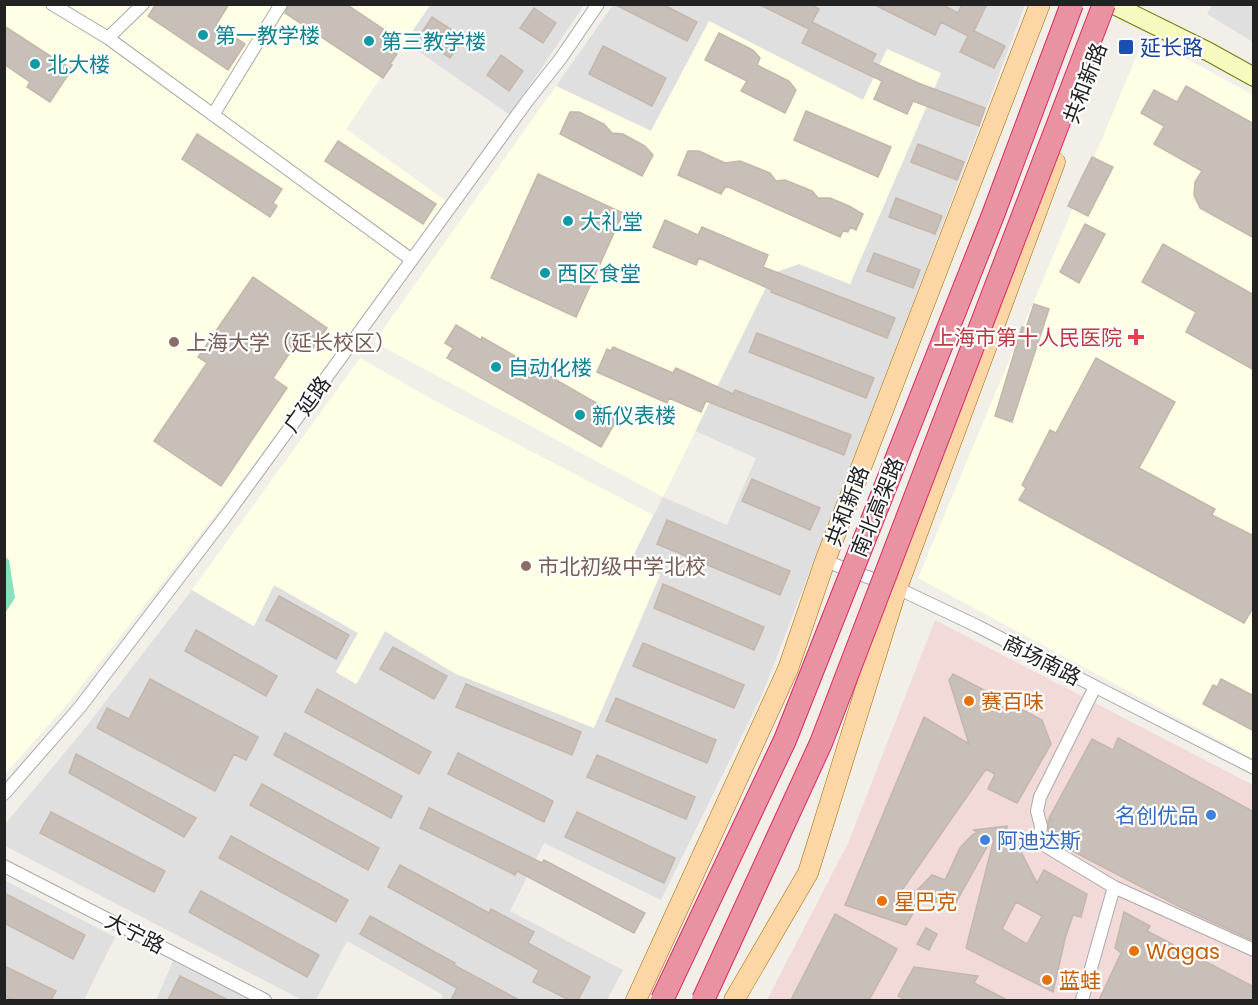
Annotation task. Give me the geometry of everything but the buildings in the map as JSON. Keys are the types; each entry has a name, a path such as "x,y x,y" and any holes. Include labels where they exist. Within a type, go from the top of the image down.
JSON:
{"highway":[{"name":"南北高架路","path":"662,1000 785,740 993,215 1072,4"},
{"name":"南北高架路","path":"703,1000 821,743 1111,5"}],"main road":[{"name":"共和新路","path":"636,1000 788,669 825,561 1040,4"},
{"name":"共和新路","path":"734,1000 808,873 897,588 1111,5"}],"street":[{"path":"52,4 108,38 412,260"},
{"path":"108,38 143,4"},
{"path":"213,115 281,4"},
{"name":"广延路","path":"4,794 88,698 225,517 528,100 561,58 598,4"},
{"path":"1111,5 1209,52 1254,77"},
{"name":"商场南路","path":"825,561 897,588 977,626 1254,768"},
{"path":"1095,687 1040,797 1037,812 1041,826 1039,842 1114,887 1254,950"},
{"name":"大宁路","path":"4,866 265,1000"},
{"path":"1082,1000 1114,887"}],"shaded area":[{"name":"上海大学（延长校区）","path":"5,5 430,5 346,129 446,201 241,482 69,702 5,774"},
{"path":"430,5 584,5 510,115 405,42"},
{"path":"613,5 1025,5 762,695 661,900 544,843 510,911 623,970 607,1000 441,1000 443,995 347,941 316,1000 302,1000 5,846 5,824 82,732 192,590 253,626 274,585 358,633 337,672 357,684 385,631 456,674 660,575 631,560 663,497 727,525 756,458 695,431 773,273 799,264 850,284 863,100 709,22 651,131 556,86"},
{"path":"1212,5 1253,5 1253,42 1207,14"},
{"name":"上海大学（延长校区）","path":"709,21 863,100 887,49 941,73 850,284 799,264 773,273 663,497 374,342 556,86 651,131"},
{"name":"上海市第十人民医院","path":"1145,36 1253,95 1253,758 918,578"},
{"path":"360,358 435,401 653,515 631,560 660,575 594,728 456,674 385,631 356,684 336,672 358,633 274,585 254,626 192,590"},
{"path":"935,620 1253,785 1253,1000 767,1000 849,841"},
{"path":"4,880 115,937 84,1000 5,1000"},
{"path":"173,961 250,1000 156,1000"}],"green space":[{"path":"5,557 9,560 15,598 5,613"}],"place":[{"name":"第一教学楼","path":"203,35"},
{"name":"第三教学楼","path":"369,41"},
{"name":"延长路","path":"1126,47"},
{"name":"北大楼","path":"35,64"},
{"name":"大礼堂","path":"568,221"},
{"name":"西区食堂","path":"545,273"},
{"name":"上海市第十人民医院","path":"1136,337"},
{"name":"上海大学（延长校区）","path":"174,342"},
{"name":"自动化楼","path":"496,367"},
{"name":"新仪表楼","path":"580,415"},
{"name":"市北初级中学北校","path":"526,566"},
{"name":"赛百味","path":"969,701"},
{"name":"名创优品","path":"1211,815"},
{"name":"阿迪达斯","path":"985,840"},
{"name":"星巴克","path":"882,901"},
{"name":"Wagas","path":"1134,951"},
{"name":"蓝蛙","path":"1047,980"}]}
